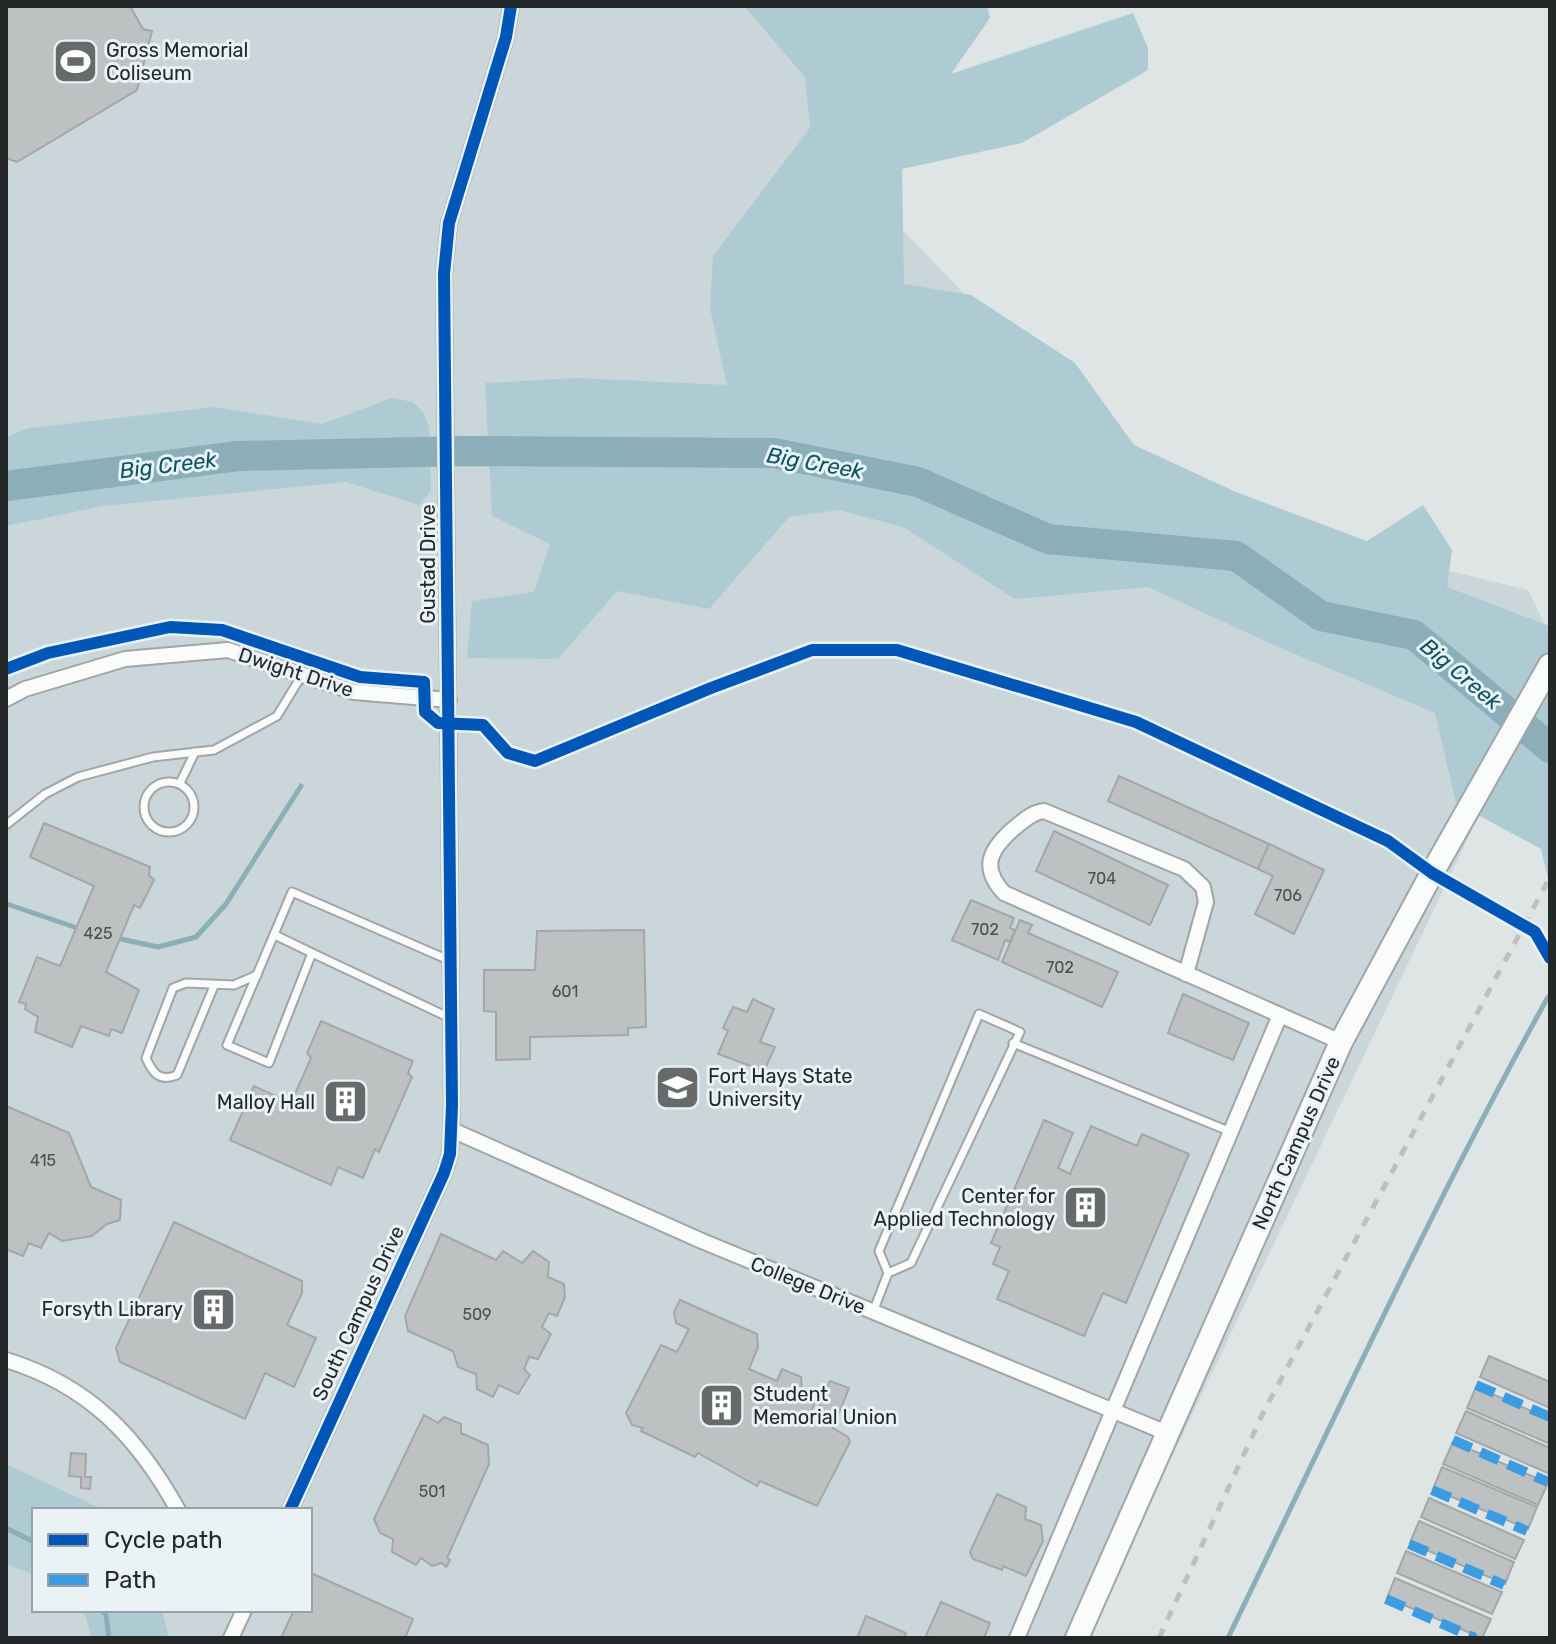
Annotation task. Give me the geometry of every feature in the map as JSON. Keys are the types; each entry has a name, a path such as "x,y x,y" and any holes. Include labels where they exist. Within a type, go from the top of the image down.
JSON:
{"main road":[{"name":"North Campus Drive","path":"1077,1638 1341,1042 1550,665"}],"street":[{"name":"Gustad Drive","path":"452,1130 444,274 449,223 506,37 511,6"},
{"name":"Dwight Drive","path":"6,699 25,689 125,659 228,650 354,692 449,700"},
{"path":"1186,974 1206,902 1203,887 1184,869 1044,811 1022,821 992,852 990,871 994,882 1004,893 1186,974 1341,1042"},
{"path":"1017,1638 1280,1015"},
{"name":"College Drive","path":"452,1130 702,1241 1167,1433"},
{"name":"South Campus Drive","path":"291,1508 444,1173 450,1154 452,1130"},
{"path":"6,1360 70,1387 108,1415 161,1479 177,1508"},
{"path":"231,1638 238,1614"}],"lane":[{"path":"6,825 45,794 78,777 153,757 214,750 277,716 302,675"},
{"path":"180,783 195,752"},
{"path":"163,781 180,783 187,788 194,803 191,820 178,831 161,831 148,821 143,805 145,797 163,781"},
{"path":"312,953 269,1063 227,1045 292,892 451,961"},
{"path":"275,935 452,1019"},
{"path":"214,986 177,1075 158,1077 146,1058 173,988 186,983 234,985 257,975"},
{"path":"873,1312 888,1273 879,1251 979,1014 1020,1032 911,1263 888,1273"},
{"path":"1013,1043 1231,1132"}],"shaded area":[{"name":"Fort Hays State University","path":"6,6 870,6 872,199 1040,371 1121,476 1397,558 1528,590 1550,635 1550,667 1085,1638 6,1638"},
{"path":"744,6 987,6 990,18 951,74 1133,13 1148,48 1148,70 1022,143 902,169 904,284 971,295 1075,363 1134,445 1236,492 1367,541 1423,505 1452,550 1447,587 1550,626 1550,887 1541,849 1456,803 1435,713 1276,646 1148,587 1015,599 903,527 839,510 789,517 709,609 617,591 558,659 467,658 472,601 534,592 550,544 492,516 485,383 577,378 727,385 710,309 713,256 810,128 805,77"},
{"path":"392,398 413,402 424,413 429,427 431,491 419,505 346,482 103,506 6,526 6,437 29,428 215,407 322,424"},
{"path":"6,1464 100,1508 32,1508 32,1574 6,1564"},
{"path":"81,1612 162,1612 169,1638 91,1638 86,1616"}],"building":[{"name":"Gross Memorial Coliseum","path":"6,6 130,6 143,29 152,31 137,90 17,162 6,158"},
{"path":"1119,776 1269,844 1258,869 1108,801"},
{"path":"44,823 150,867 149,875 154,880 140,908 134,905 106,972 139,990 122,1033 111,1029 109,1036 81,1026 72,1047 35,1032 38,1017 25,1009 26,1004 19,1002 37,957 60,966 94,886 30,857"},
{"path":"1054,831 1168,885 1150,925 1036,871"},
{"path":"1269,844 1324,870 1294,934 1255,914 1273,876 1258,869"},
{"path":"971,900 1014,918 1010,928 1015,930 1010,942 1005,940 998,960 952,940"},
{"path":"1020,920 1032,925 1028,933 1118,972 1102,1007 1002,962"},
{"path":"644,930 646,1027 628,1028 628,1035 530,1037 530,1059 496,1060 496,1012 484,1011 484,970 535,970 537,931"},
{"path":"1183,994 1249,1023 1233,1060 1168,1033"},
{"path":"753,999 774,1009 760,1042 775,1047 764,1071 718,1054 728,1031 723,1028 733,1007 747,1012"},
{"name":"Malloy Hall","path":"321,1021 413,1061 408,1073 412,1077 379,1152 375,1149 363,1178 338,1167 331,1185 230,1140 254,1086 291,1103 311,1058 307,1053"},
{"path":"6,1106 69,1133 91,1187 121,1200 120,1220 107,1224 92,1236 62,1241 49,1233 41,1248 29,1243 23,1256 8,1250 6,1256"},
{"name":"Center for Applied Technology","path":"1044,1120 1073,1133 1058,1168 1070,1174 1091,1126 1137,1146 1142,1134 1189,1154 1126,1303 1103,1293 1084,1336 997,1299 1009,1271 993,1264 1000,1247 991,1243"},
{"name":"Forsyth Library","path":"174,1222 302,1281 302,1293 287,1325 316,1338 294,1387 265,1373 245,1419 120,1362 116,1348"},
{"path":"441,1234 496,1260 503,1251 522,1263 533,1251 549,1262 548,1277 564,1284 565,1297 557,1316 549,1313 542,1327 551,1334 538,1359 529,1357 524,1369 530,1375 518,1394 499,1385 493,1397 477,1389 476,1374 458,1367 453,1351 408,1331 405,1316"},
{"name":"Student Memorial Union","path":"680,1300 757,1334 758,1347 749,1369 777,1381 782,1369 801,1377 802,1391 817,1397 810,1414 815,1416 830,1381 849,1388 833,1428 848,1437 850,1442 817,1506 760,1481 757,1486 698,1453 695,1457 632,1425 626,1413 661,1345 677,1352 689,1329 676,1323 674,1312"},
{"path":"1489,1356 1550,1382 1550,1408 1480,1377"},
{"path":"1476,1387 1550,1419 1550,1444 1467,1408"},
{"path":"1466,1411 1550,1448 1550,1474 1456,1433"},
{"path":"424,1415 438,1423 444,1417 461,1424 461,1433 488,1445 489,1464 447,1558 450,1560 446,1567 442,1563 432,1566 421,1558 416,1565 392,1552 393,1539 380,1533 374,1519"},
{"path":"1453,1442 1548,1483 1538,1505 1443,1464"},
{"path":"71,1453 86,1454 85,1477 91,1477 90,1489 81,1488 81,1477 69,1476"},
{"path":"1442,1467 1537,1507 1528,1529 1433,1489"},
{"path":"997,1494 1026,1507 1025,1519 1041,1525 1043,1541 1026,1576 1003,1566 1002,1570 973,1559 970,1552"},
{"path":"1429,1498 1524,1540 1515,1559 1421,1517"},
{"path":"1419,1521 1514,1562 1505,1584 1410,1543"},
{"path":"1406,1551 1502,1592 1492,1614 1397,1573"},
{"path":"312,1573 413,1619 405,1638 281,1638 293,1612 312,1612"},
{"path":"1395,1578 1491,1619 1482,1638 1387,1598"},
{"path":"941,1602 990,1623 984,1638 925,1638"},
{"path":"866,1616 906,1633 904,1638 857,1638"}],"waterway":[{"name":"Big Creek","path":"6,486 238,456 465,451 774,453 918,482 1048,539 1236,556 1321,616 1414,635 1550,748"},
{"path":"116,938 158,947 196,937 226,904 301,786"},
{"path":"7,904 83,930"},
{"path":"1228,1638 1423,1235 1548,997"},
{"path":"6,1528 32,1541"},
{"path":"104,1612 109,1638"}],"railway":[{"path":"1159,1638 1264,1411 1550,877"}],"marked path":[{"path":"1476,1385 1550,1417"},
{"path":"1453,1440 1548,1482"},
{"path":"1432,1490 1527,1531"},
{"path":"1409,1544 1504,1585"},
{"path":"1386,1599 1475,1638"}],"cycle path":[{"path":"291,1508 450,1154 444,274 449,223 506,37 511,6"},
{"path":"6,669 48,653 170,627 222,630 360,677 424,682 425,712 438,723 483,725 508,753 535,761 812,650 897,650 1136,722 1388,841 1432,873 1535,932 1550,958"}],"place":[{"name":"Gross Memorial Coliseum","path":"75,61"},
{"name":"Fort Hays State University","path":"677,1088"},
{"name":"Malloy Hall","path":"346,1102"},
{"name":"Center for Applied Technology","path":"1086,1208"},
{"name":"Forsyth Library","path":"214,1309"},
{"name":"Student Memorial Union","path":"722,1406"}]}
